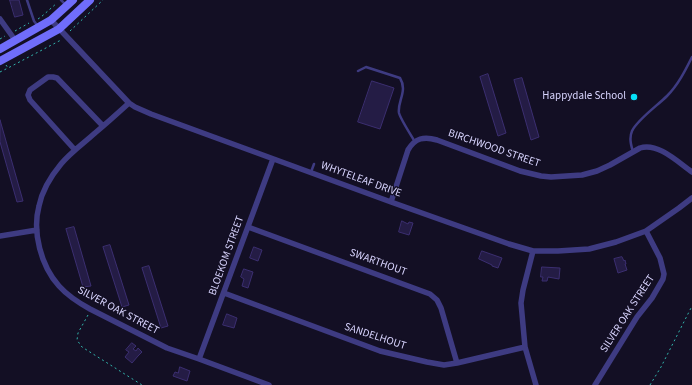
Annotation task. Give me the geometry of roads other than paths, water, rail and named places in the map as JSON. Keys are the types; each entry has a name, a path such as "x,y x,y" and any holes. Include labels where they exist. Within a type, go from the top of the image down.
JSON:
{"street":[{"path":"0,61 59,28 90,0"},
{"path":"0,49 51,20 67,2"},
{"path":"0,19 15,40"},
{"name":"WHYTELEAF DRIVE","path":"51,20 129,103 136,107 151,114 311,173 509,244 533,251 589,249 616,242 646,231 692,198"},
{"path":"76,150 30,100 28,95 30,90 48,77 57,78 103,126"},
{"name":"SILVER OAK STREET","path":"129,103 62,163 49,181 39,206 37,230 42,258 58,286 82,305 167,348 269,385"},
{"name":"BIRCHWOOD STREET","path":"415,142 424,138 431,138 520,171 551,177 582,175 597,171 644,147 657,149 664,152 692,172"},
{"path":"391,202 408,150 415,142"},
{"name":"BLOEKOM STREET","path":"199,359 273,159"},
{"name":"SWARTHOUT","path":"248,227 430,294 437,300 442,308 457,363"},
{"path":"0,236 37,230"},
{"name":"SILVER OAK STREET","path":"595,385 637,317 652,298 663,279 664,274 660,258 646,231"},
{"path":"533,251 522,296 525,347 536,385"},
{"name":"SANDELHOUT","path":"224,294 380,351 444,365 525,347"}],"lane":[{"path":"27,0 38,27"},
{"path":"633,152 630,139 632,130 636,124 672,90 679,81 692,57"},
{"path":"358,71 366,68 400,78 403,87 399,114 415,142"},
{"path":"311,173 314,164"}],"place":[{"name":"Happydale School","path":"634,97"}]}
